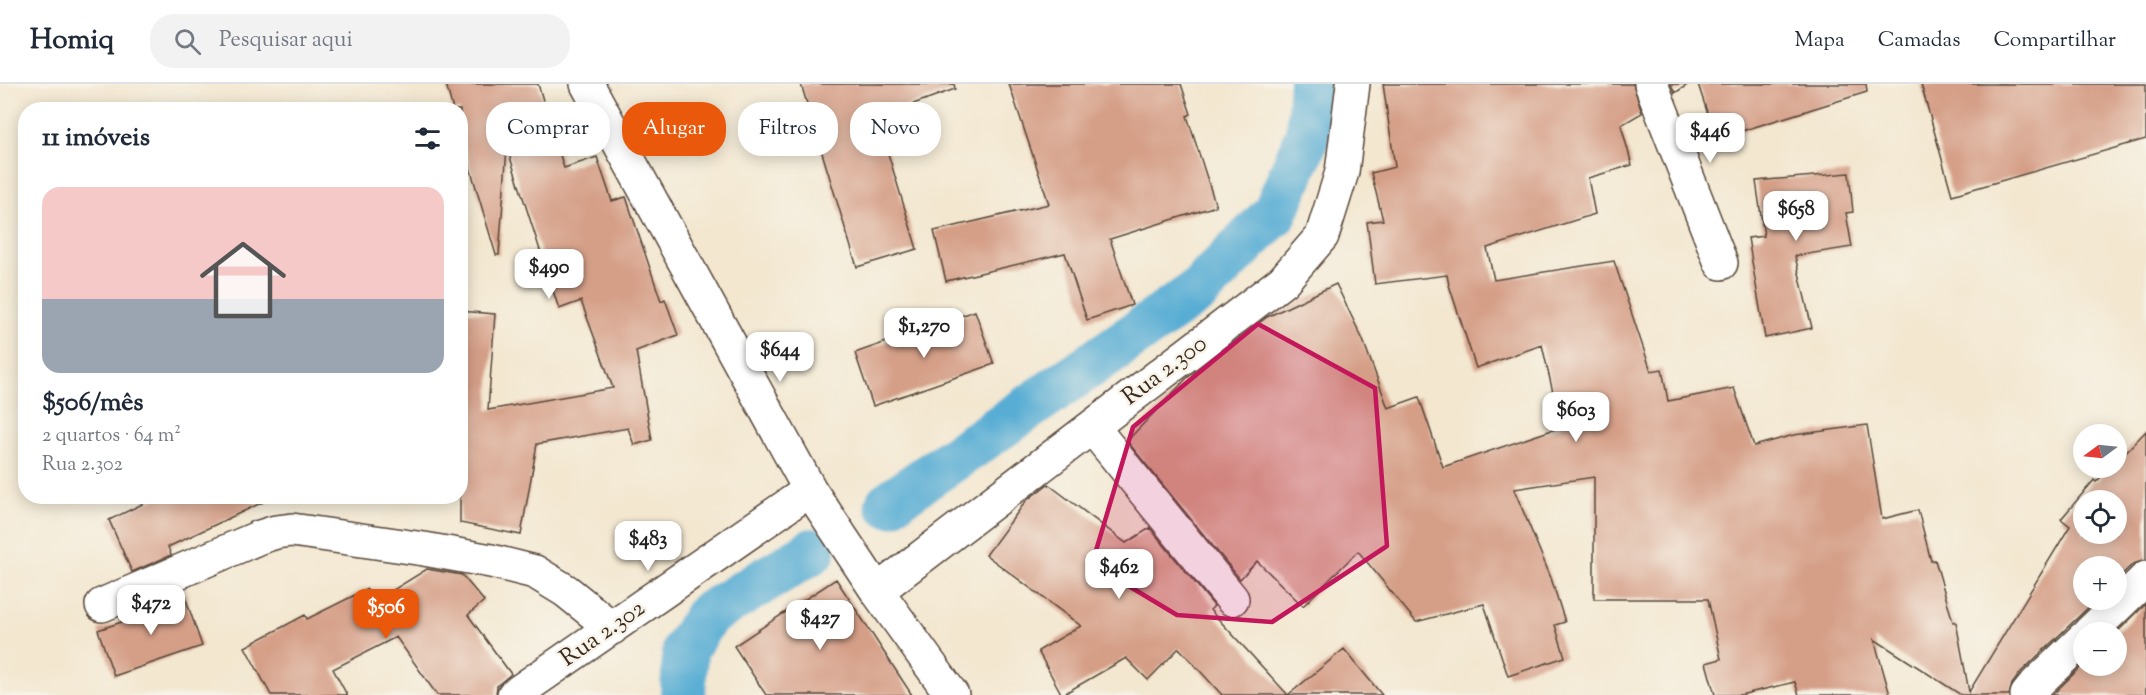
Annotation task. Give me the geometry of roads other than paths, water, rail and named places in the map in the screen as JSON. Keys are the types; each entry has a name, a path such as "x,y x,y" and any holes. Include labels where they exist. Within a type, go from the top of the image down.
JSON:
{"street":[{"path":"587,84 810,490 877,591 952,695"},
{"name":"Rua 2.300","path":"877,591 1283,281 1322,236 1342,172 1353,84"},
{"path":"1651,84 1721,263"},
{"path":"1092,427 1232,598"},
{"name":"Rua 2.302","path":"514,695 810,490"},
{"path":"102,605 260,537 292,530 435,551 535,572 566,591 612,627"},
{"path":"2100,622 2146,578"},
{"path":"2027,695 2073,649"}],"waterway":[{"path":"888,504 1197,292 1275,213 1308,134 1312,84"},
{"path":"683,695 685,649 707,615 813,551"}]}
